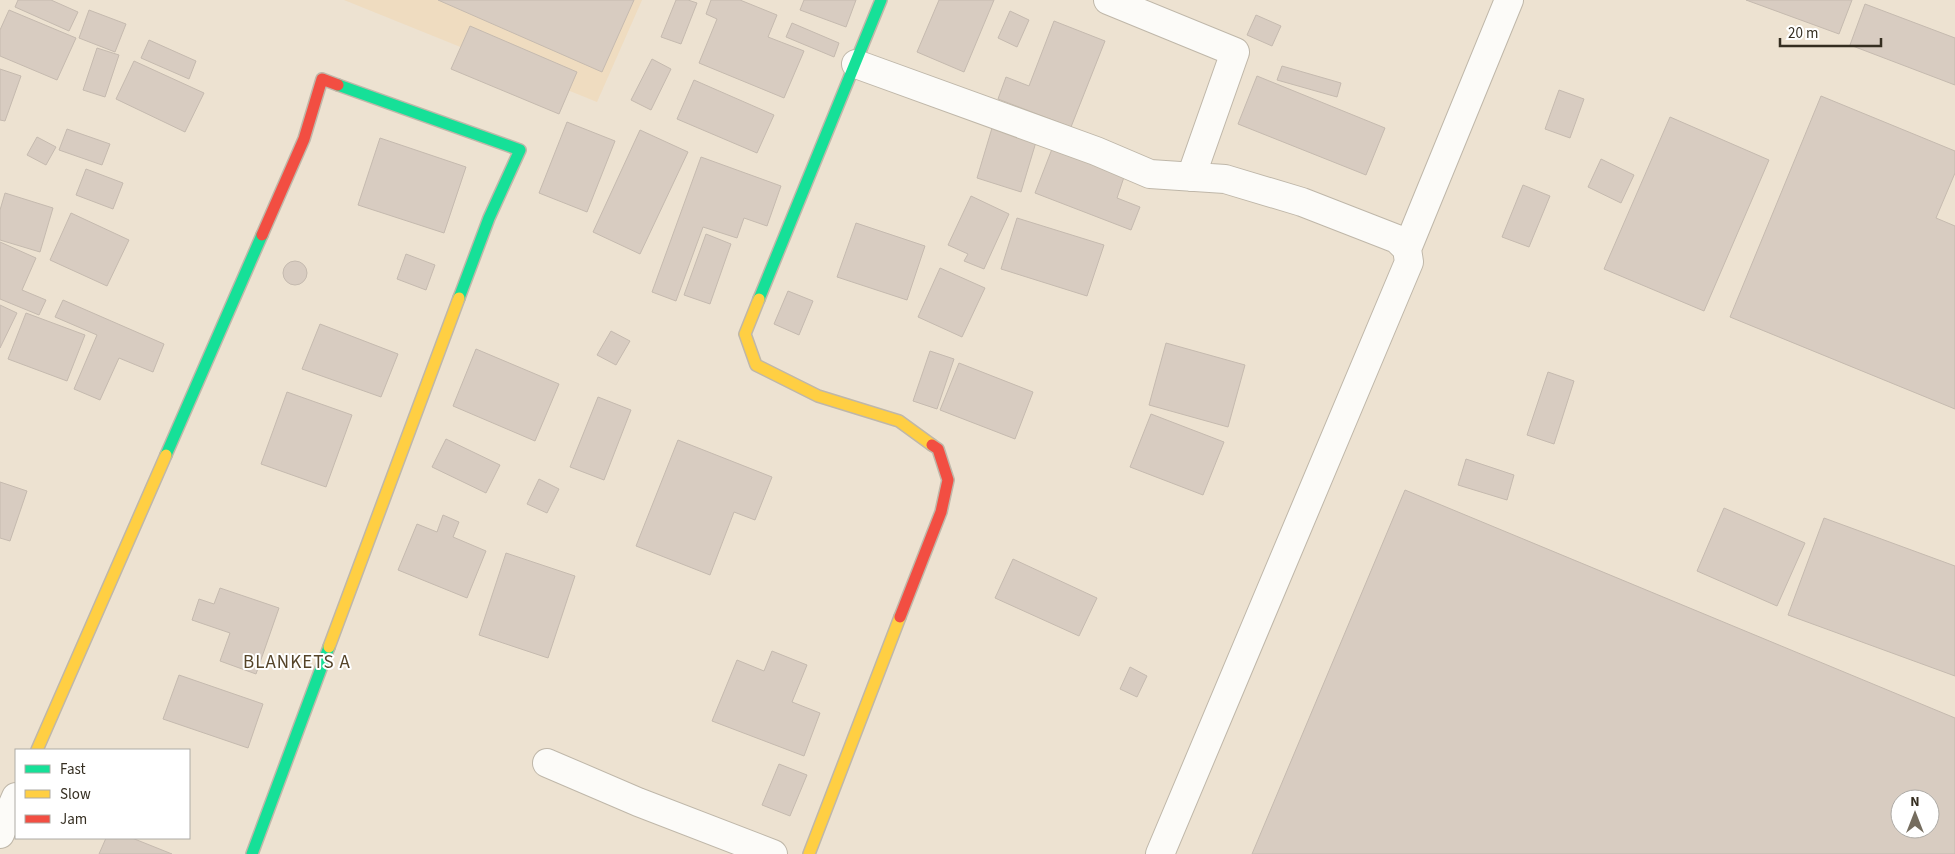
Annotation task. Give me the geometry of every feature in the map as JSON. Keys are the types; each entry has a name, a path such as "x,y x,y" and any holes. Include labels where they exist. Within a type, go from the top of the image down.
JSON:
{"street":[{"path":"809,854 941,512 948,480 938,449 899,421 818,396 756,366 745,334 881,0"},
{"path":"1108,0 1235,52 1191,177"},
{"path":"1160,854 1409,262 1407,249 1509,0"},
{"path":"856,64 1096,151 1150,174 1225,179 1302,202 1397,240 1407,249"},
{"path":"37,749 304,139 322,79 520,150 489,218 252,854"},
{"path":"547,763 638,802 773,854"},
{"path":"0,834 15,799"}],"shaded area":[{"path":"344,0 642,0 597,102"}],"building":[{"path":"18,0 51,0 78,12 69,31 15,7"},
{"path":"438,0 634,0 602,72"},
{"path":"676,0 688,0 697,3 681,44 661,37"},
{"path":"711,0 740,0 777,15 768,37 804,51 784,98 699,63 717,19 706,14"},
{"path":"804,0 856,0 846,27 800,10"},
{"path":"939,0 994,0 964,72 917,52"},
{"path":"1746,0 1852,0 1839,34"},
{"path":"1865,4 1955,38 1955,85 1850,45"},
{"path":"9,10 76,38 57,80 0,56 0,30"},
{"path":"89,10 126,24 115,52 79,38"},
{"path":"1010,11 1029,20 1017,47 998,38"},
{"path":"1256,15 1281,26 1272,46 1247,35"},
{"path":"1054,21 1105,41 1071,127 998,99 1006,77 1029,86"},
{"path":"792,23 839,43 834,57 786,37"},
{"path":"470,26 577,72 559,114 451,69"},
{"path":"149,40 196,61 189,79 141,58"},
{"path":"97,48 119,55 105,97 83,90"},
{"path":"652,59 671,69 651,110 631,100"},
{"path":"134,61 204,93 185,132 116,99"},
{"path":"1282,66 1341,83 1337,97 1277,80"},
{"path":"0,69 21,76 5,121 0,120"},
{"path":"1257,76 1385,128 1366,175 1238,124"},
{"path":"694,80 774,115 757,153 677,119"},
{"path":"1559,90 1584,99 1570,138 1545,129"},
{"path":"1821,96 1955,151 1955,173 1936,218 1955,226 1955,409 1730,317"},
{"path":"1670,117 1769,160 1704,311 1604,269"},
{"path":"567,122 615,141 587,212 539,193"},
{"path":"992,128 1036,142 1021,192 977,178"},
{"path":"67,129 110,144 102,165 59,150"},
{"path":"640,130 688,152 640,254 593,232"},
{"path":"37,137 56,147 46,165 27,155"},
{"path":"380,138 466,167 444,233 358,205"},
{"path":"1052,149 1124,177 1117,198 1140,207 1131,230 1035,193"},
{"path":"701,157 781,186 767,226 744,218 737,238 703,227 676,301 652,292"},
{"path":"1601,159 1634,175 1621,203 1588,187"},
{"path":"86,169 123,183 113,209 76,195"},
{"path":"1523,185 1550,196 1529,247 1502,237"},
{"path":"5,193 53,208 40,252 0,240 0,210"},
{"path":"971,196 1009,214 984,269 964,261 968,254 948,245"},
{"path":"71,213 129,240 107,286 50,260"},
{"path":"1017,218 1104,245 1087,296 1001,269"},
{"path":"856,223 925,246 907,300 837,277"},
{"path":"706,234 731,244 710,304 684,295"},
{"path":"0,242 36,258 22,290 46,300 39,315 0,299"},
{"path":"406,254 435,265 426,290 397,279"},
{"path":"295,261 300,262 306,268 306,278 300,284 295,285 290,284 284,278 283,273 284,268 290,262"},
{"path":"940,268 985,288 962,337 918,317"},
{"path":"788,291 813,301 799,335 774,324"},
{"path":"63,300 164,344 153,372 119,358 100,400 74,389 97,335 55,317"},
{"path":"0,305 17,313 0,348"},
{"path":"26,313 85,335 67,381 8,359"},
{"path":"320,324 398,354 381,397 302,369"},
{"path":"611,331 630,341 616,365 597,355"},
{"path":"1166,343 1245,365 1228,427 1149,405"},
{"path":"476,349 559,384 535,441 453,406"},
{"path":"930,351 954,359 937,409 913,401"},
{"path":"959,363 1033,392 1015,439 940,410"},
{"path":"1548,372 1574,381 1554,444 1527,435"},
{"path":"287,392 352,415 326,487 261,464"},
{"path":"598,397 631,410 604,480 570,467"},
{"path":"1151,414 1224,442 1203,495 1130,467"},
{"path":"446,439 500,465 486,493 432,467"},
{"path":"678,440 772,477 755,520 734,512 710,575 636,546"},
{"path":"1466,459 1514,475 1507,500 1458,485"},
{"path":"539,479 559,489 547,513 527,504"},
{"path":"0,482 27,491 10,541 0,538"},
{"path":"1405,490 1955,718 1955,854 1252,854"},
{"path":"1724,508 1805,543 1777,606 1697,571"},
{"path":"443,515 459,522 453,537 486,551 467,598 398,570 417,524 437,532"},
{"path":"1824,518 1955,566 1955,676 1788,615"},
{"path":"506,553 575,576 548,658 479,635"},
{"path":"1013,559 1097,598 1079,636 995,598"},
{"path":"220,588 279,608 256,674 220,661 230,633 192,620 199,599 214,604"},
{"path":"772,651 807,665 792,702 820,713 804,756 712,721 737,660 764,671"},
{"path":"1130,667 1147,676 1137,697 1120,689"},
{"path":"179,675 263,704 248,748 163,719"},
{"path":"779,764 807,775 790,816 762,805"},
{"path":"106,839 134,839 172,854 99,854"}],"traffic: fast":[{"path":"759,299 881,0"},
{"path":"338,85 520,150 489,218 459,298"},
{"path":"166,455 262,235"},
{"path":"252,854 329,647"}],"traffic: slow":[{"path":"329,647 459,298"},
{"path":"759,299 745,334 756,365 818,396 899,421 932,445"},
{"path":"37,749 166,455"},
{"path":"809,854 900,617"}],"traffic: jam":[{"path":"262,235 304,139 322,79 338,85"},
{"path":"900,617 941,512 948,480 938,449 932,445"}],"district":[{"name":"BLANKETS A","path":"297,662"}]}
